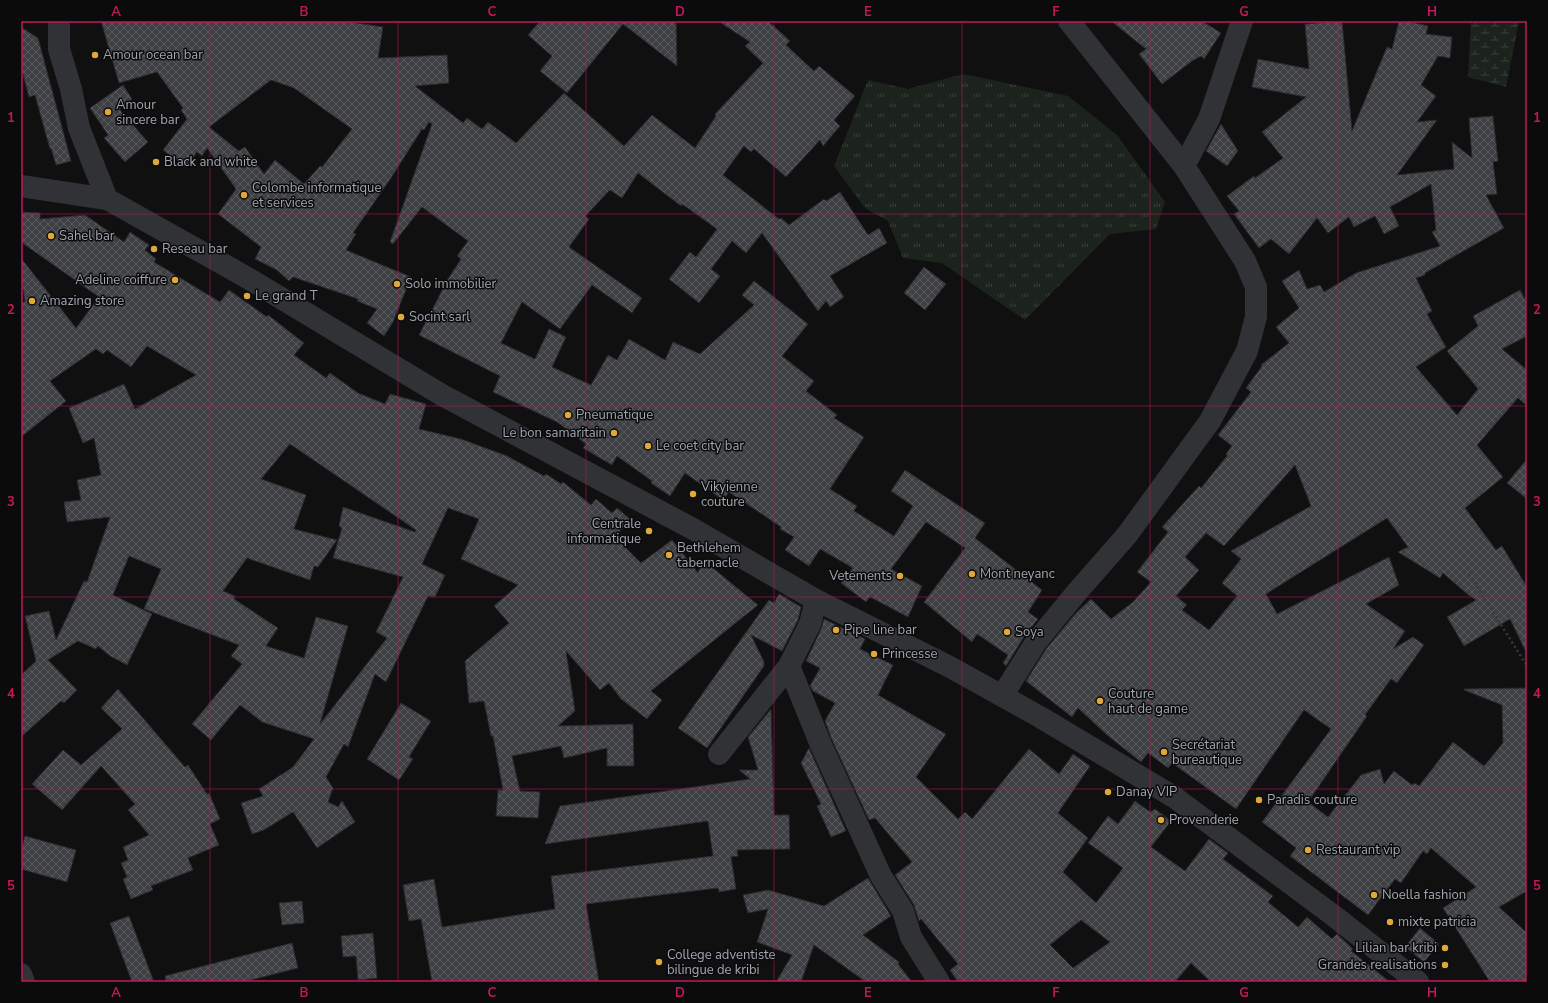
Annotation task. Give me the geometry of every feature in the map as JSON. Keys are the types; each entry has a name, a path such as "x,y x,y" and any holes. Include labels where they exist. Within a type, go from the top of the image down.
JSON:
{"street":[{"path":"59,21 59,50 71,89 79,128 107,198"},
{"path":"1002,696 1036,642 1127,535 1210,421 1247,351 1256,317 1256,287 1245,261 1184,166 1069,21"},
{"path":"1184,166 1209,119 1242,21"},
{"path":"21,186 107,198 246,277 442,395 686,525 816,600 950,667 1040,717 1174,797 1334,916 1418,982"},
{"path":"719,754 789,666 810,624 816,600"},
{"path":"789,666 820,745 881,876 903,911 911,937 939,982"},
{"path":"21,974 24,982"}],"path":[{"path":"1469,574 1527,666"}],"green space":[{"path":"1471,21 1519,21 1506,87 1468,77"},
{"path":"963,74 1068,96 1117,135 1165,202 1156,229 1110,234 1025,320 942,263 903,258 888,221 865,208 834,166 868,80 908,89"}],"building":[{"path":"101,21 344,21 383,27 378,58 447,55 449,83 415,86 463,123 467,118 482,129 488,122 516,143 564,93 624,146 652,115 695,148 716,116 715,114 763,63 745,46 750,42 718,21 768,21 790,41 786,45 814,71 819,66 855,96 834,120 840,126 823,146 820,140 786,177 754,149 751,152 744,146 723,175 779,219 781,218 789,225 824,199 826,201 840,192 868,235 879,228 887,243 830,276 844,297 830,307 826,301 818,311 762,233 746,253 732,241 711,269 720,276 699,303 669,279 690,252 696,257 717,229 682,204 681,206 638,173 622,198 610,190 585,216 589,219 569,247 642,298 632,313 592,285 560,329 522,302 501,343 535,359 549,329 566,337 552,367 591,385 608,355 617,360 629,339 665,360 673,342 700,354 754,305 742,295 754,281 808,324 782,356 814,381 806,391 837,415 834,418 864,437 830,489 857,506 854,511 894,536 913,506 891,491 905,470 985,523 975,538 1042,590 1028,612 1038,619 1025,635 1006,666 1003,663 1008,655 977,634 972,642 924,602 965,548 926,522 891,569 922,586 908,617 870,597 866,602 841,583 853,568 820,549 809,566 785,550 794,537 780,529 781,527 729,492 723,500 685,473 670,496 617,456 612,465 583,448 586,444 557,422 493,392 500,376 419,335 448,279 461,259 457,256 468,241 422,207 393,244 390,242 432,124 429,122 424,130 422,129 391,178 353,233 356,234 346,250 411,277 393,322 384,336 367,323 377,309 357,301 358,299 293,277 289,281 277,270 255,259 261,247 218,214 236,189 207,148 202,156 197,152 186,167 163,150 187,119 181,110 183,108 157,72 119,83","holes":["271,80 294,88 352,129 322,167 320,166 304,184 275,160 264,174 245,147 239,151 209,127"]},
{"path":"540,21 676,21 677,66 623,24 567,93 540,71 552,56 528,35"},
{"path":"1111,21 1202,21 1221,33 1204,59 1201,56 1192,61 1162,84 1139,54 1146,49"},
{"path":"1342,21 1352,131 1387,47 1392,49 1399,21 1407,21 1428,26 1426,34 1452,37 1450,58 1438,56 1421,85 1436,96 1417,122 1437,120 1397,175 1454,169 1452,142 1472,158 1469,118 1493,116 1498,161 1493,162 1497,194 1486,195 1504,228 1425,273 1425,275 1416,278 1432,311 1427,314 1446,347 1416,367 1457,415 1478,389 1447,351 1478,326 1473,316 1520,290 1527,303 1527,336 1502,349 1527,370 1527,406 1518,398 1477,445 1503,477 1465,508 1496,550 1502,546 1527,587 1527,654 1510,619 1464,646 1447,617 1476,600 1443,573 1440,578 1398,552 1408,547 1387,518 1266,594 1277,614 1389,557 1399,585 1366,604 1405,631 1393,649 1413,637 1424,645 1397,683 1391,679 1365,715 1367,716 1308,802 1328,817 1361,775 1380,769 1384,784 1394,771 1412,785 1415,783 1419,786 1453,742 1484,766 1503,743 1502,705 1464,689 1527,688 1527,891 1499,907 1527,933 1527,982 1490,982 1443,908 1476,887 1431,848 1427,854 1423,851 1401,883 1395,879 1368,915 1290,856 1296,848 1262,822 1331,729 1304,710 1236,809 1172,763 1168,768 1148,753 1141,762 1107,735 1078,708 1072,717 1026,681 1046,649 1076,613 1091,599 1111,619 1133,602 1151,582 1137,572 1168,532 1162,527 1199,486 1201,488 1227,456 1226,454 1232,446 1218,435 1251,392 1246,388 1262,366 1261,365 1289,343 1276,327 1299,308 1282,281 1299,270 1307,289 1320,285 1324,292 1356,273 1440,246 1432,232 1436,230 1431,184 1390,207 1399,226 1384,234 1375,216 1354,227 1349,217 1328,233 1317,218 1289,254 1271,239 1259,248 1234,214 1239,211 1227,196 1254,176 1255,178 1283,158 1262,132 1306,97 1252,87 1258,59 1309,69 1305,24","holes":["1295,465 1311,506 1231,551 1241,559 1222,583 1237,596 1209,630 1182,610 1187,605 1176,596 1199,570 1185,557 1206,533 1224,546"]},
{"path":"21,27 38,38 71,161 56,165 35,95 29,97 21,67"},
{"path":"123,85 132,99 119,109 148,142 125,162 104,138 108,135 90,108"},
{"path":"1221,124 1238,151 1227,166 1206,151"},
{"path":"21,212 40,213 40,219 85,215 124,242 130,232 149,245 145,250 156,259 154,262 220,302 229,290 267,317 268,315 304,343 294,355 326,378 330,373 358,393 385,404 390,394 426,404 419,429 461,439 507,456 544,476 546,474 561,484 563,482 591,505 596,499 612,513 617,508 630,519 615,537 641,563 672,540 698,573 703,560 758,605 651,691 662,700 647,719 621,699 609,683 600,690 566,651 575,711 558,726 633,724 634,766 607,766 607,748 564,758 561,746 512,756 520,791 540,792 538,818 496,816 498,790 503,790 493,736 491,736 484,701 469,703 465,661 509,623 494,606 518,585 461,559 479,519 448,508 422,564 445,575 435,597 428,596 386,682 375,674 348,747 344,744 326,777 333,788 328,802 338,807 342,801 355,822 317,848 293,812 264,830 252,834 241,803 263,796 259,789 293,767 314,739 262,722 240,705 211,740 192,724 242,664 231,656 239,645 144,609 161,569 129,556 113,595 152,614 127,665 110,656 98,646 96,649 78,641 48,660 77,690 64,703 61,701 21,737 21,675 36,661 25,616 49,611 56,640 84,581 87,582 110,517 67,522 64,502 81,500 77,480 101,475 94,438 83,443 69,408 124,384 135,409 196,375 147,346 131,367 107,350 103,354 96,349 50,381 66,401 21,437 21,304 25,301 21,278 21,258 76,328 99,297 21,242","holes":["290,444 416,530 415,532 343,507 339,526 342,528 333,558 403,577 376,632 387,638 320,724 348,626 316,617 304,658 266,646 278,628 234,599 235,596 223,591 247,558 310,580 314,566 318,567 337,540 294,529 306,495 261,479"]},
{"path":"924,267 946,284 925,310 904,293"},
{"path":"1527,459 1527,499 1507,483"},
{"path":"779,594 801,607 798,620 782,651 751,635 764,662 764,666 707,748 678,728 769,600 774,603"},
{"path":"824,619 865,639 860,649 893,665 878,695 946,734 916,777 958,819 965,812 972,819 1029,749 1059,774 1073,754 1090,766 1058,813 1088,838 1063,872 1096,903 1123,868 1088,843 1108,816 1118,824 1135,801 1150,812 1155,809 1171,821 1151,847 1185,871 1209,839 1228,853 1223,859 1273,896 1268,902 1298,927 1307,917 1332,939 1337,934 1353,949 1351,951 1390,982 1211,982 1191,963 1175,982 958,982 950,970 958,964 921,919 919,921 914,905 895,875 912,862 875,818 869,820 832,740 825,721 835,703 813,691 810,686 820,668 806,661","holes":["1081,920 1110,942 1073,968 1050,945"]},
{"path":"118,689 185,767 188,765 207,794 209,793 220,819 210,824 219,845 188,858 193,870 151,886 153,890 131,899 123,879 127,877 121,863 128,860 123,847 149,835 128,810 135,804 101,766 62,810 32,784 63,750 81,765 122,729 101,708"},
{"path":"401,703 431,721 409,757 413,759 399,780 367,759"},
{"path":"771,709 774,815 789,815 790,849 737,850 738,856 731,857 736,889 719,892 718,888 586,904 599,982 432,982 421,919 409,921 403,885 434,879 442,927 555,909 551,876 713,856 708,821 545,844 560,806 750,779 739,770 758,770 748,737"},
{"path":"809,748 846,831 831,837 817,806 821,804 801,763"},
{"path":"25,836 76,850 67,882 21,869 21,851"},
{"path":"868,878 891,916 863,935 899,962 898,964 912,982 866,982 814,945 801,982 776,982 792,955 757,942 768,909 748,913 743,895 768,890 824,906"},
{"path":"302,901 304,923 282,925 279,903"},
{"path":"129,916 154,982 132,982 110,923"},
{"path":"1420,928 1439,944 1424,962 1405,947"},
{"path":"373,933 377,978 358,980 356,956 343,957 341,936"},
{"path":"292,943 298,968 243,982 166,982 165,976"}],"place":[{"name":"Amour ocean bar","path":"95,55"},
{"name":"Amour sincere bar","path":"108,112"},
{"name":"Black and white","path":"156,162"},
{"name":"Colombe informatique et services","path":"244,195"},
{"name":"Sahel bar","path":"51,236"},
{"name":"Reseau bar","path":"154,249"},
{"name":"Adeline coiffure","path":"175,280"},
{"name":"Solo immobilier","path":"397,284"},
{"name":"Le grand T","path":"247,296"},
{"name":"Amazing store","path":"32,301"},
{"name":"Socint sarl","path":"401,317"},
{"name":"Pneumatique","path":"568,415"},
{"name":"Le bon samaritain","path":"614,433"},
{"name":"Le coet city bar","path":"648,446"},
{"name":"Vikyienne couture","path":"693,494"},
{"name":"Centrale informatique","path":"649,531"},
{"name":"Bethlehem tabernacle","path":"669,555"},
{"name":"Mont neyanc","path":"972,574"},
{"name":"Vetements","path":"900,576"},
{"name":"Pipe line bar","path":"836,630"},
{"name":"Soya","path":"1007,632"},
{"name":"Princesse","path":"874,654"},
{"name":"Couture haut de game","path":"1100,701"},
{"name":"Secrétariat bureautique","path":"1164,752"},
{"name":"Danay VIP","path":"1108,792"},
{"name":"Paradis couture","path":"1259,800"},
{"name":"Provenderie","path":"1161,820"},
{"name":"Restaurant vip","path":"1308,850"},
{"name":"Noella fashion","path":"1374,895"},
{"name":"mixte patricia","path":"1390,922"},
{"name":"Lilian bar kribi","path":"1445,948"},
{"name":"College adventiste bilingue de kribi","path":"659,962"},
{"name":"Grandes realisations","path":"1445,965"}]}
